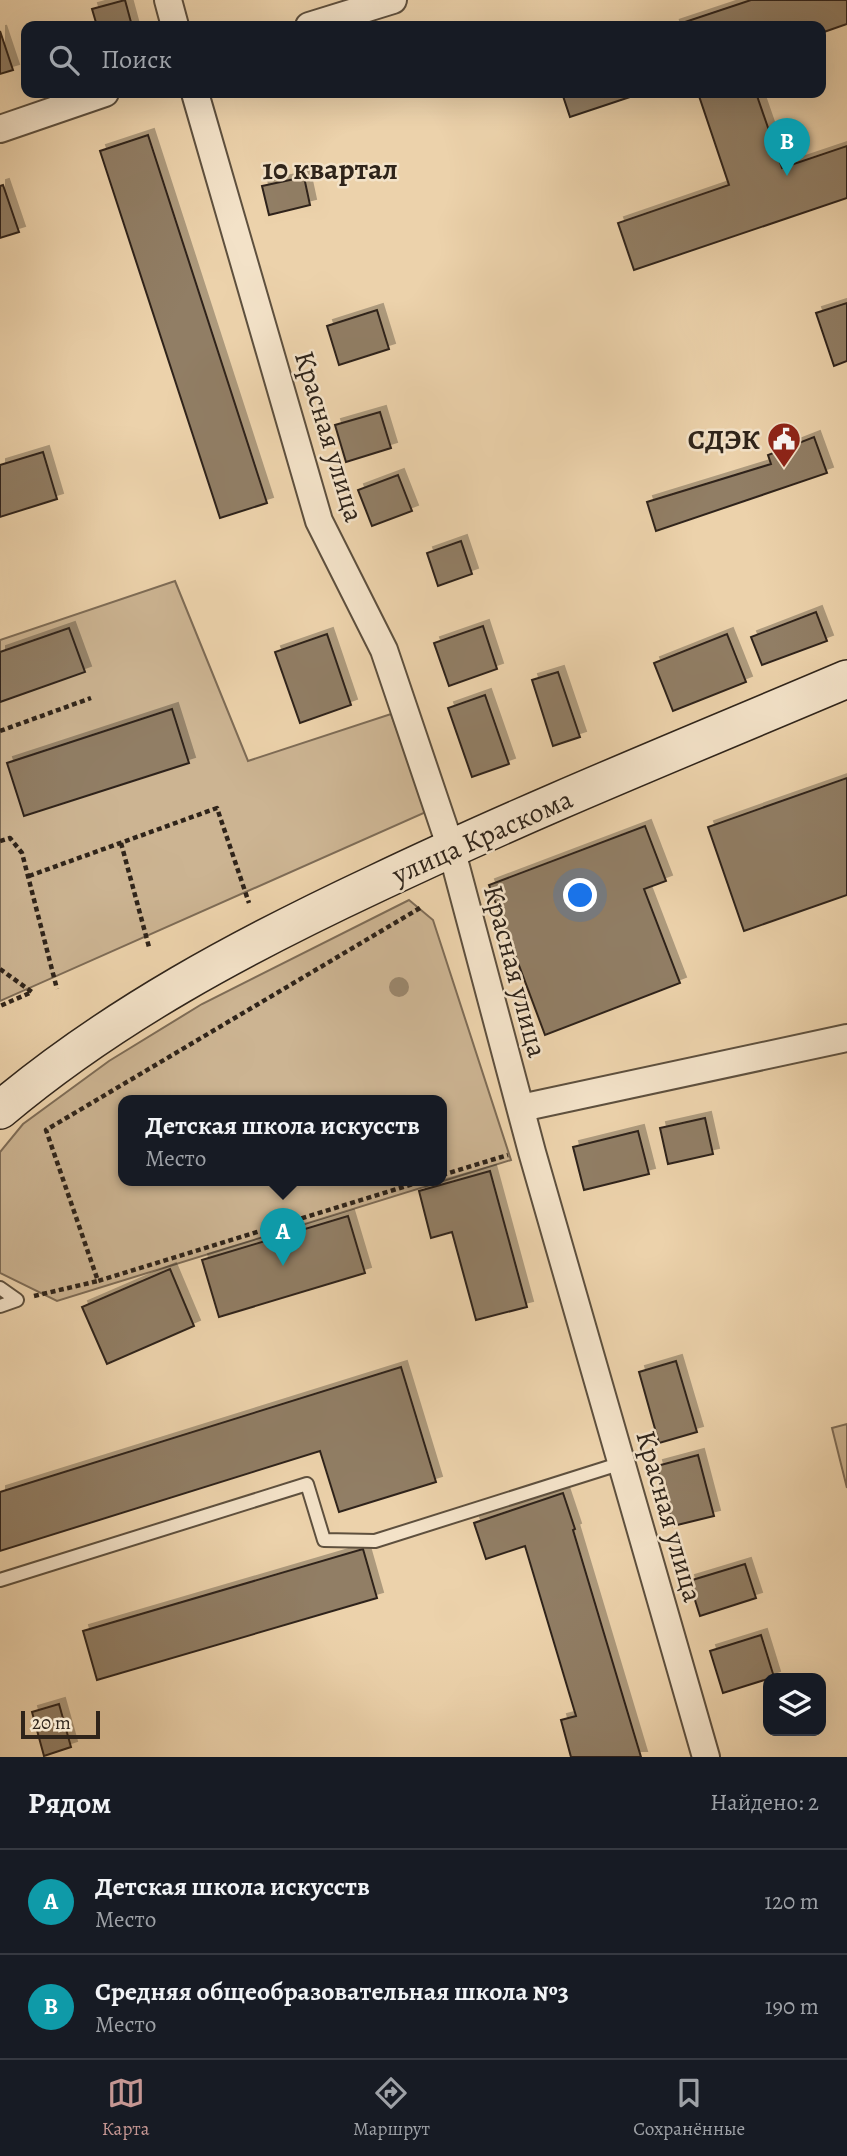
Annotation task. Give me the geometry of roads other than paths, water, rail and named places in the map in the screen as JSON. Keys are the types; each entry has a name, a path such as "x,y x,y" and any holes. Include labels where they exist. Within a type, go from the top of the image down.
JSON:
{"main road":[{"name":"улица Краскома","path":"0,1110 128,1016 207,968 283,928 451,848 847,679"}],"street":[{"path":"168,0 174,21"},
{"path":"325,21 393,0"},
{"path":"0,129 90,98"},
{"name":"Красная улица","path":"196,98 319,521 384,650 451,848 531,1148 706,1757"},
{"path":"521,1108 847,1038"}],"lane":[{"path":"0,1288 17,1300 0,1306"},
{"path":"0,1580 307,1484 324,1540 375,1541 622,1463"}],"place":[{"name":"Средняя общеобразовательная школа №3","path":"787,176"},
{"name":"СДЭК","path":"784,469"},
{"name":"Детская школа искусств","path":"283,1266"}],"district":[{"name":"10 квартал","path":"330,169"}]}
